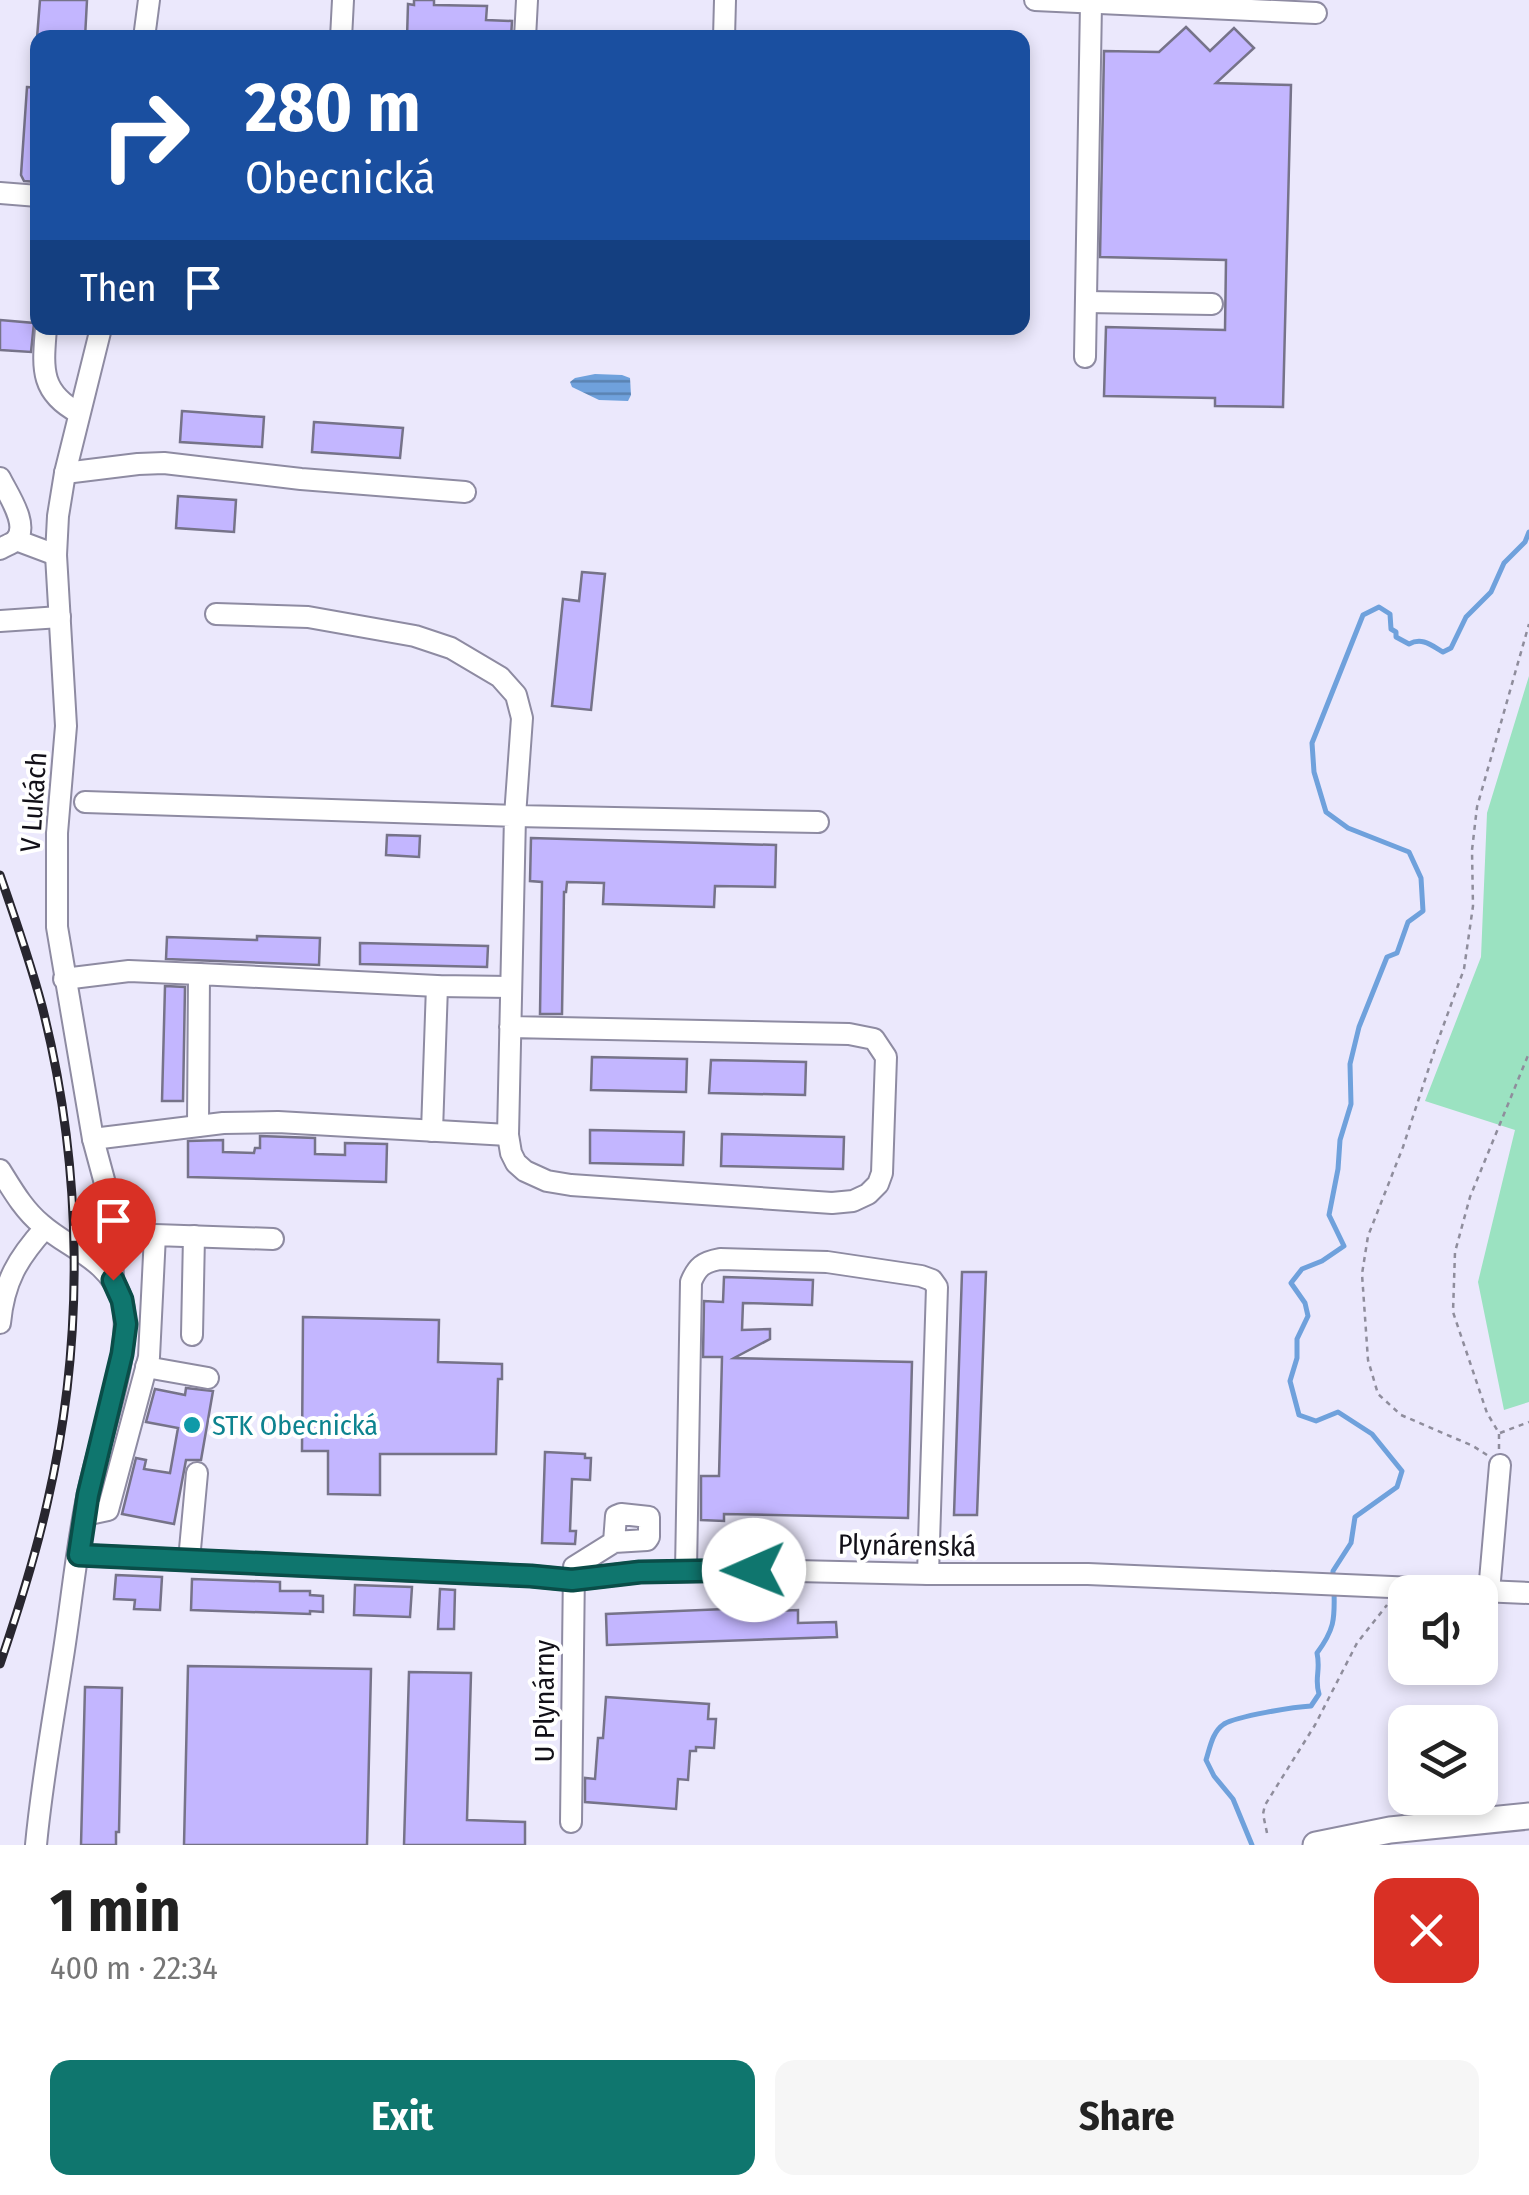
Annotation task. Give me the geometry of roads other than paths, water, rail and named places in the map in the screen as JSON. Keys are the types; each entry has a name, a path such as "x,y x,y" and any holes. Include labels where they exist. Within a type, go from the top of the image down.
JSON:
{"main road":[{"path":"1316,1845 1390,1830 1529,1816"}],"street":[{"path":"145,30 149,0"},
{"path":"341,30 343,0"},
{"path":"525,30 526,0"},
{"path":"724,30 725,0"},
{"path":"1035,0 1316,12"},
{"path":"1086,358 1091,2"},
{"path":"0,194 30,196"},
{"path":"1086,302 1212,304"},
{"path":"45,335 43,368 48,384 64,405 80,413"},
{"name":"V Lukách","path":"36,1845 88,1495 126,1324 113,1280 110,1202 92,1139 56,928 57,833 66,726 56,555 58,516 99,335"},
{"path":"65,472 164,463 301,480 466,492"},
{"path":"0,478 20,521 21,531 8,544"},
{"path":"8,544 56,555"},
{"path":"216,614 308,617 414,636 451,648 500,677 516,696 522,718 514,816 511,987 510,1026 508,1135 516,1163 534,1177 547,1181 832,1203 853,1201 878,1184 882,1173 886,1058 874,1039 849,1034 510,1026"},
{"path":"0,621 60,618"},
{"path":"85,802 818,822"},
{"path":"64,980 129,972 511,987"},
{"path":"198,1126 199,974"},
{"path":"432,1131 436,986"},
{"path":"92,1139 222,1123 278,1122 508,1135"},
{"path":"0,1170 44,1228 98,1264 113,1280"},
{"path":"0,1322 7,1284 20,1256 44,1228"},
{"path":"85,1515 108,1510 149,1357 156,1235 272,1239"},
{"path":"192,1335 194,1236"},
{"path":"686,1571 691,1282 696,1268 720,1259 827,1262 921,1276 937,1287 928,1574"},
{"path":"146,1367 208,1378"},
{"path":"1490,1575 1500,1465"},
{"path":"189,1560 197,1473"},
{"path":"572,1580 574,1567 614,1542"},
{"name":"Plynárenská","path":"79,1555 572,1580 640,1572 754,1570 1088,1574 1388,1588"},
{"name":"U Plynárny","path":"571,1822 572,1580"},
{"path":"1498,1592 1529,1593"}],"water":[{"path":"595,374 630,378 628,401 599,400 572,387 570,382 575,378"}],"waterway":[{"path":"1333,1580 1333,1571 1351,1543 1355,1517 1397,1487 1402,1471 1372,1434 1338,1412 1316,1421 1299,1415 1290,1381 1297,1358 1297,1339 1308,1316 1305,1303 1291,1283 1302,1269 1344,1246 1329,1215 1340,1140 1351,1104 1350,1064 1359,1027 1387,957 1397,953 1408,922 1423,911 1421,878 1409,852 1348,828 1326,812 1314,772 1312,743 1363,615 1379,607 1390,614 1396,637 1409,644 1426,643 1443,652 1451,648 1466,617 1491,592 1504,563 1525,542 1529,532"},
{"path":"1252,1845 1233,1799 1206,1760 1210,1745 1220,1727 1231,1721 1311,1706 1319,1694 1317,1653 1332,1624 1334,1591"}],"railway":[{"path":"0,875 37,989 56,1067 72,1191 74,1254 68,1380 59,1442 37,1544 0,1664"}],"place":[{"name":"STK Obecnická","path":"192,1425"}]}
